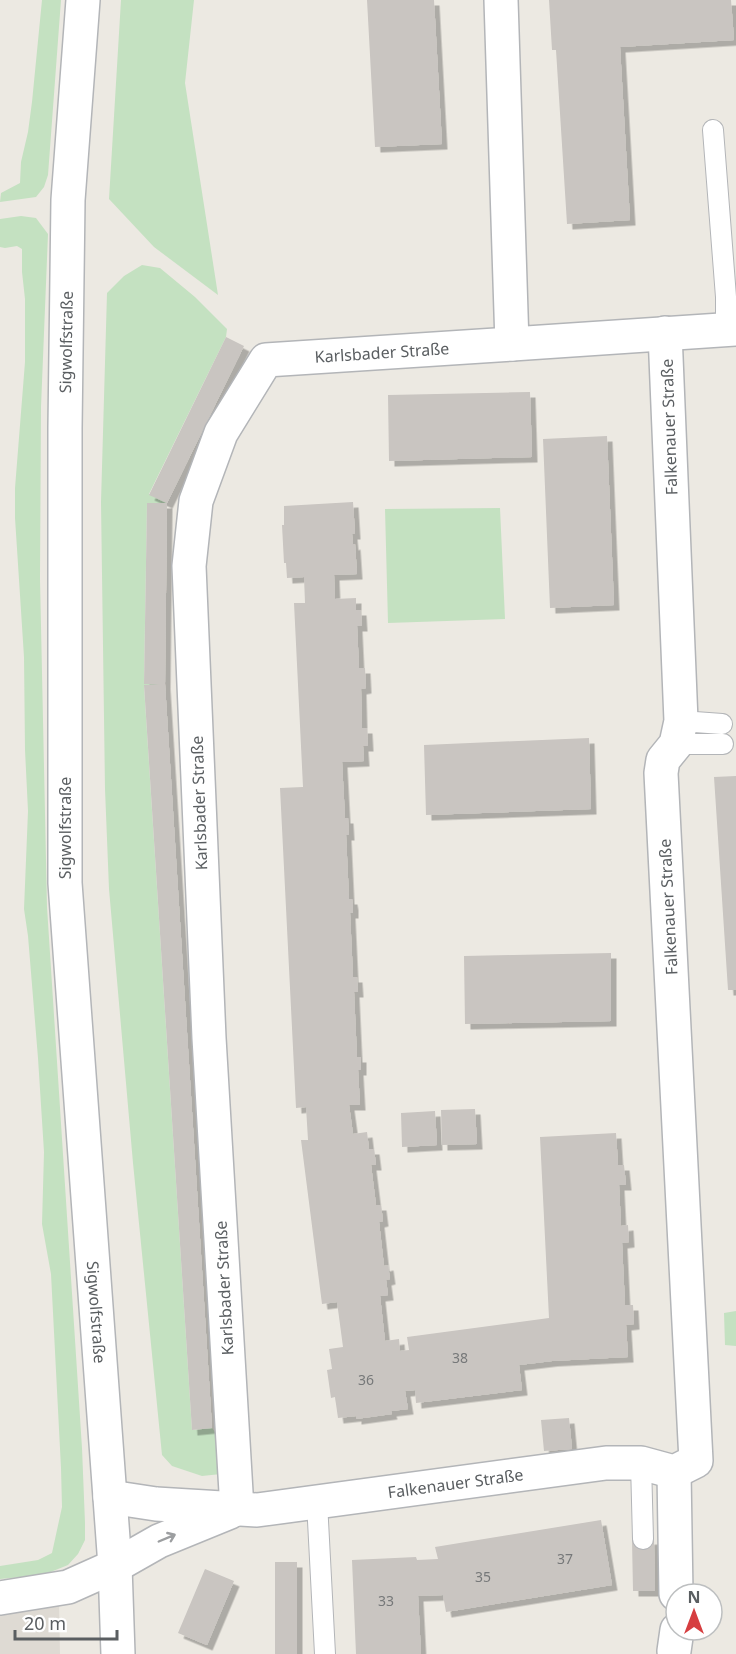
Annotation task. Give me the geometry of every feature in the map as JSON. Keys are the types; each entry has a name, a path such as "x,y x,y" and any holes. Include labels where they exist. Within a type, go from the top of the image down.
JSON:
{"street":[{"name":"Sigwolfstraße","path":"83,0 68,200 65,428 65,883 115,1566 118,1654"},
{"path":"501,0 512,344"},
{"name":"Karlsbader Straße","path":"237,1509 209,1038 189,566 196,501 221,433 266,360 731,329"},
{"name":"Falkenauer Straße","path":"110,1497 156,1504 257,1510 606,1463 641,1463 674,1472 696,1461 661,773 663,760 679,733 665,333"},
{"path":"674,1472 676,1582"},
{"name":"Falkenauer Straße","path":"0,1598 68,1587 115,1566 159,1541 237,1509"}],"lane":[{"path":"713,129 726,297 731,329"},
{"path":"679,733 722,724"},
{"path":"679,733 723,744"},
{"path":"641,1463 643,1539"},
{"path":"317,1502 325,1654"}],"shaded area":[{"path":"59,1603 60,1654 0,1654 0,1610"}],"green space":[{"path":"42,0 61,0 48,175 44,187 36,197 0,202 1,193 20,183 21,162 32,102"},
{"path":"121,0 194,0 185,83 218,295 154,247 109,199"},
{"path":"21,216 36,218 48,234 41,407 40,579 47,907 82,1448 85,1540 78,1554 68,1565 43,1575 0,1579 0,1566 38,1560 52,1553 62,1507 51,1274 42,1224 44,1152 24,909 28,811 24,657 15,488 25,362 25,299 22,249 17,246 0,247 0,219"},
{"path":"142,265 160,268 195,297 227,329 226,337 149,494 167,503 147,503 144,683 165,684 144,686 192,1430 212,1428 227,1447 221,1474 202,1476 172,1466 162,1455 109,889 105,789 101,502 107,293 124,276"},
{"path":"500,508 505,619 388,623 385,509"},
{"path":"736,1311 736,1346 725,1345 724,1313"}],"building":[{"path":"367,0 434,0 442,144 375,147"},
{"path":"549,0 731,0 734,40 620,47 630,220 567,224 556,50 552,50"},
{"path":"226,337 244,346 167,503 149,495"},
{"path":"530,392 532,457 389,461 388,395"},
{"path":"607,436 614,605 550,608 543,439"},
{"path":"353,502 355,534 352,534 357,574 334,575 335,599 356,598 356,610 361,610 362,626 357,626 359,668 365,668 366,688 361,689 362,728 367,728 368,746 363,746 364,761 342,762 345,818 348,818 349,835 346,835 349,899 352,899 353,905 353,913 350,913 353,977 357,977 358,992 354,992 357,1057 361,1057 361,1070 358,1070 360,1105 349,1105 353,1134 367,1132 369,1149 374,1149 376,1165 371,1165 376,1205 381,1205 383,1221 379,1222 384,1266 388,1265 390,1279 386,1280 388,1295 380,1296 385,1341 399,1339 400,1351 409,1350 407,1337 549,1318 540,1137 616,1133 618,1165 624,1165 626,1185 619,1185 621,1226 628,1225 629,1242 622,1243 625,1305 633,1305 634,1324 626,1325 628,1357 519,1365 522,1390 416,1403 415,1390 405,1391 408,1409 391,1411 392,1414 356,1419 356,1416 338,1418 335,1397 331,1398 327,1370 332,1369 329,1349 343,1347 337,1302 322,1304 301,1140 308,1140 306,1107 296,1108 280,788 303,787 294,603 305,603 304,577 287,578 282,525 284,525 284,506"},
{"path":"147,503 167,503 165,684 212,1428 192,1430 144,685 160,684 144,684"},
{"path":"589,738 591,809 426,815 424,745"},
{"path":"736,776 736,990 728,990 714,777"},
{"path":"611,953 611,1021 465,1024 464,956"},
{"path":"475,1109 477,1144 442,1145 441,1110"},
{"path":"435,1111 437,1145 402,1147 401,1113"},
{"path":"569,1418 572,1449 544,1451 541,1420"},
{"path":"601,1520 612,1585 446,1612 443,1595 418,1596 421,1654 356,1654 352,1560 416,1557 417,1560 438,1559 435,1547"},
{"path":"654,1539 655,1591 633,1591 632,1540"},
{"path":"275,1562 297,1562 297,1654 275,1654"},
{"path":"205,1569 234,1581 207,1645 178,1633"}]}
